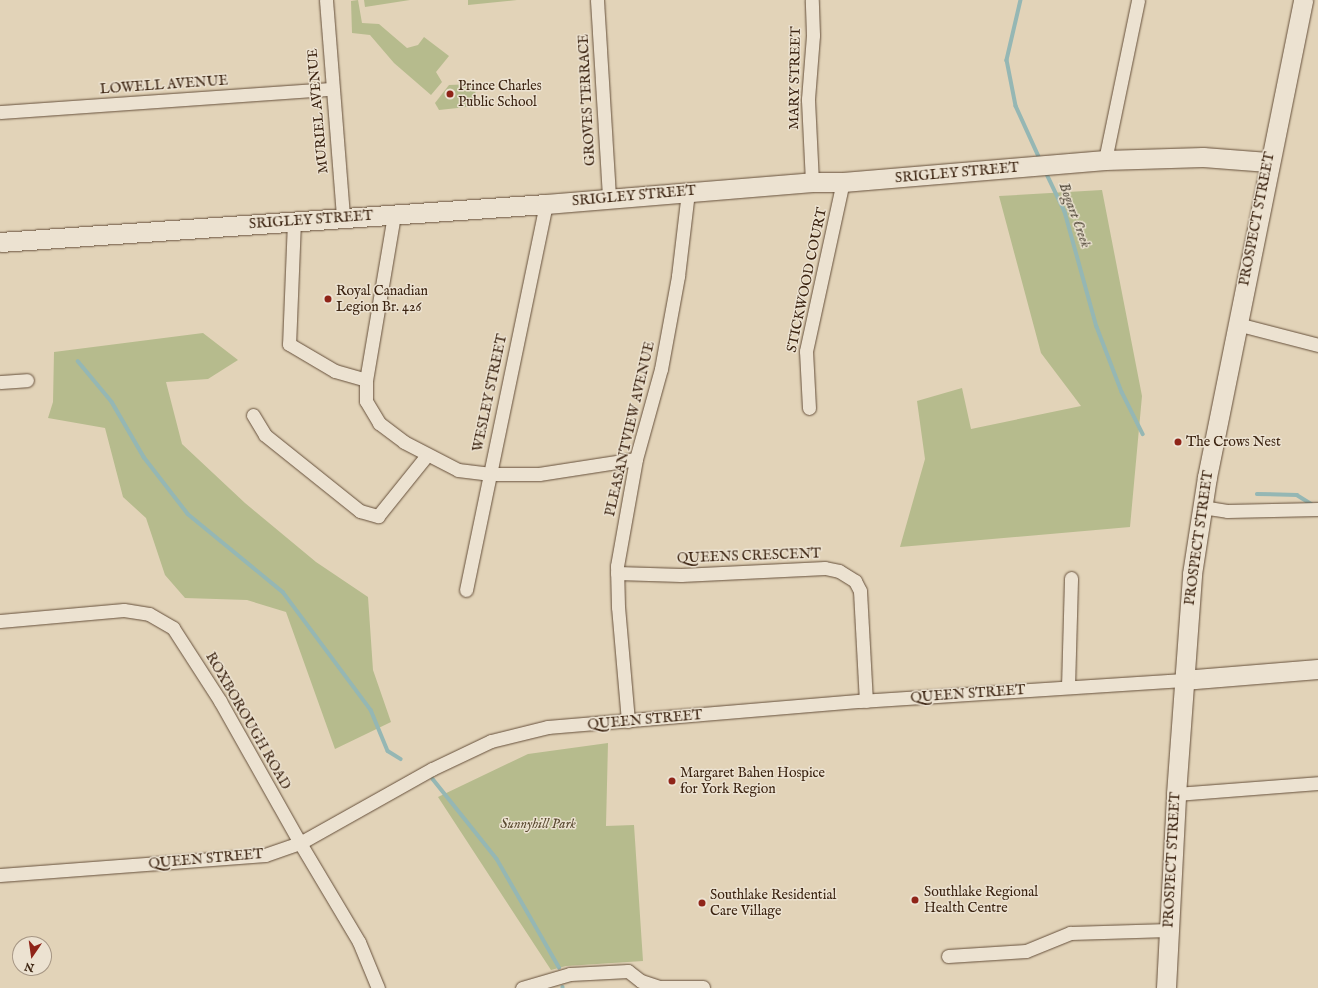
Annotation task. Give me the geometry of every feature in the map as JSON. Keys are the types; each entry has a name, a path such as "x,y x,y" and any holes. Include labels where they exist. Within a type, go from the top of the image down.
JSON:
{"street":[{"name":"MURIEL AVENUE","path":"326,0 331,89 343,218"},
{"name":"GROVES TERRACE","path":"597,0 609,198"},
{"name":"MARY STREET","path":"812,0 813,35 808,99 812,182"},
{"path":"1105,160 1138,0"},
{"name":"PROSPECT STREET","path":"1166,988 1183,680 1192,574 1202,507 1268,162 1303,0"},
{"name":"LOWELL AVENUE","path":"0,112 331,89"},
{"name":"SRIGLEY STREET","path":"0,242 546,204 812,182 843,182 1060,165 1105,160 1203,157 1268,162"},
{"name":"STICKWOOD COURT","path":"809,408 806,351 843,182"},
{"name":"PLEASANTVIEW AVENUE","path":"628,721 617,573 636,459 661,369 678,276 688,192"},
{"name":"WESLEY STREET","path":"466,590 546,204"},
{"path":"394,215 366,380 366,401 379,423 427,455 458,470 489,474 539,474 636,459"},
{"path":"294,221 289,344 335,371 366,380"},
{"path":"1237,324 1318,345"},
{"path":"0,382 27,380"},
{"path":"253,415 265,435 360,511 378,516 427,455"},
{"path":"1202,507 1228,511 1317,509"},
{"name":"QUEENS CRESCENT","path":"617,573 661,575 824,568 839,571 855,581 860,591 866,701"},
{"path":"1068,687 1071,578"},
{"name":"ROXBOROUGH ROAD","path":"0,621 124,610 149,614 174,628 220,701 300,843 359,942 378,988"},
{"name":"QUEEN STREET","path":"0,875 265,855 300,843 432,769 491,741 548,727 866,701 1183,680 1318,669"},
{"path":"1176,794 1318,783"},
{"path":"948,956 1026,951 1070,933 1169,930"},
{"path":"522,988 570,974 628,971 641,982 659,987 703,987"}],"green space":[{"path":"358,0 362,23 379,24 407,48 418,45 424,37 449,56 436,72 442,82 431,95 394,63 370,35 352,33 351,1"},
{"path":"364,0 410,0 365,7"},
{"path":"468,0 517,0 468,5"},
{"path":"475,84 476,106 439,110 435,103 449,85"},
{"path":"1102,190 1142,396 1130,527 900,547 925,459 917,401 962,388 971,429 1081,406 1041,353 999,196"},
{"path":"203,333 238,360 208,379 166,382 182,444 245,503 316,562 368,597 373,670 391,722 335,749 286,612 247,600 185,598 165,575 146,518 123,497 105,428 48,418 53,402 54,352"},
{"name":"Sunnyhill Park","path":"608,743 606,826 634,825 643,961 566,966 551,970 438,797 528,754"}],"waterway":[{"name":"Bogart Creek","path":"1021,0 1007,60 1016,106 1040,159"},
{"name":"Bogart Creek","path":"1045,170 1065,212 1097,327 1122,392 1143,434"},
{"path":"78,361 112,402 144,457 188,514 283,592 371,710 388,751 401,759"},
{"name":"Bogart Creek","path":"1257,494 1297,495 1313,505"},
{"path":"433,779 497,859 559,967"}],"place":[{"name":"Prince Charles Public School","path":"450,94"},
{"name":"Royal Canadian Legion Br. 426","path":"328,299"},
{"name":"The Crows Nest","path":"1178,442"},
{"name":"Margaret Bahen Hospice for York Region","path":"672,781"},
{"name":"Southlake Regional Health Centre","path":"915,900"},
{"name":"Southlake Residential Care Village","path":"702,903"}]}
